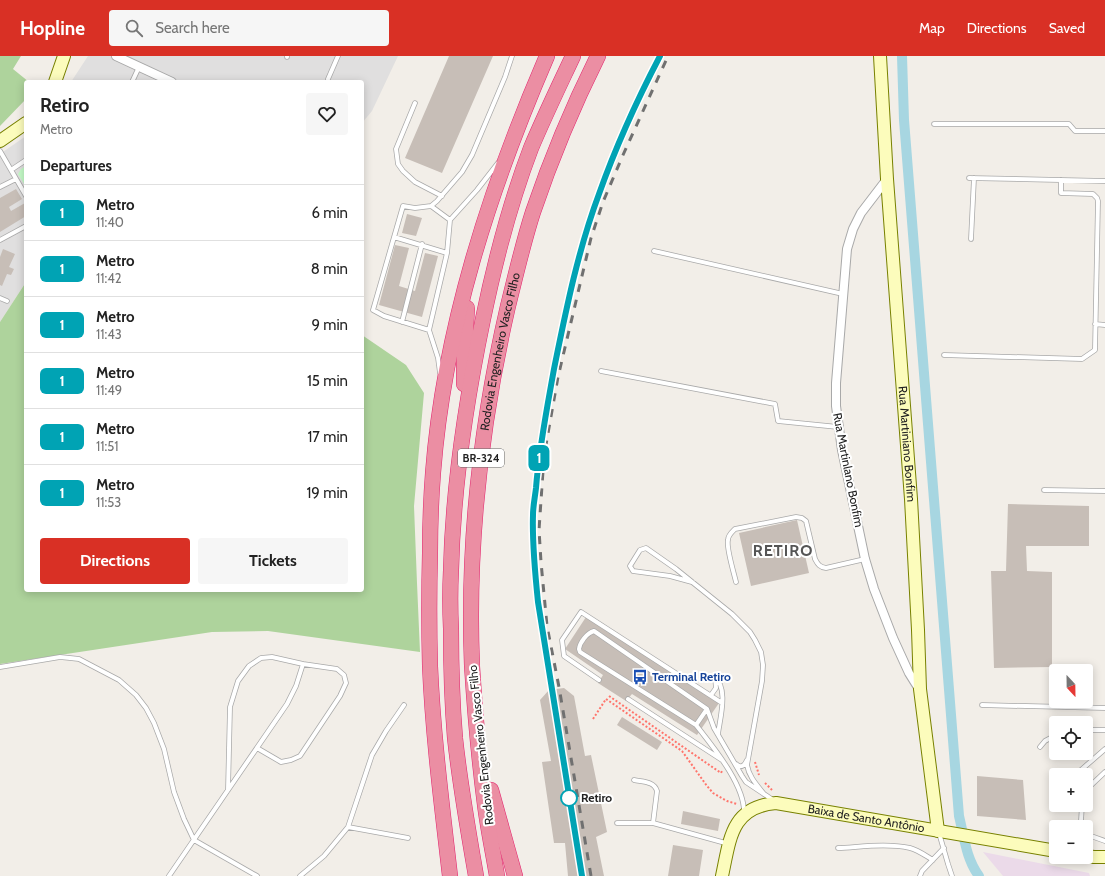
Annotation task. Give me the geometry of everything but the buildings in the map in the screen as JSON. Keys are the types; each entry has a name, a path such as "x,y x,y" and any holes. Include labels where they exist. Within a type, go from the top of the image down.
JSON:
{"highway":[{"path":"450,876 443,820 430,668 430,521 433,472 439,419 452,341 486,220 512,143 547,56"},
{"name":"Rodovia Engenheiro Vasco Filho","path":"476,876 464,806 456,746 451,667 450,569 464,421 479,337 491,282 511,208 531,149 573,56"},
{"name":"Rodovia Engenheiro Vasco Filho","path":"497,876 485,806 477,736 472,664 472,569 479,475 500,339 520,255 533,213 554,155 598,56"},
{"path":"464,421 464,360 470,274"},
{"path":"477,736 515,876"}],"street":[{"path":"57,80 64,56"},
{"path":"116,56 127,58 139,67 168,80"},
{"name":"Rua Martiniano Bonfim","path":"880,56 887,179 911,507 920,690 938,831"},
{"path":"0,142 24,124"},
{"name":"Rua Martinlano Bonfim","path":"887,179 861,213 852,229 847,249 836,383 836,406 842,450 865,559 874,589 893,638 909,673 920,690"},
{"name":"Baixa de Santo Antônio","path":"744,811 776,803 1049,850"},
{"path":"722,876 729,844 734,830 744,811"},
{"path":"1093,857 1105,857"}],"lane":[{"path":"328,79 338,56"},
{"path":"429,330 384,316 373,310 403,206 415,208 431,206 442,196 462,172 472,155 512,56"},
{"path":"133,80 139,67"},
{"path":"415,103 396,149 398,164 415,182 442,196"},
{"path":"934,124 1069,124 1076,131 1105,131"},
{"path":"443,391 438,358 429,330 447,253 450,220 487,178 512,143"},
{"path":"0,151 24,193"},
{"path":"11,170 24,161"},
{"path":"971,239 971,178 1105,181"},
{"path":"0,188 16,179"},
{"path":"944,355 1082,359 1094,350 1098,202 1097,198 1093,194 1061,193 1061,180"},
{"path":"431,206 450,220"},
{"path":"0,240 24,227"},
{"path":"394,237 422,244 447,253"},
{"path":"402,322 422,244"},
{"path":"654,251 843,294"},
{"path":"0,298 7,301"},
{"path":"1095,324 1105,325"},
{"path":"601,371 775,404 778,421 838,427"},
{"path":"1044,490 1105,491"},
{"path":"736,582 728,545 728,539 731,533 735,529 796,517 802,518 806,521 815,559 818,565 822,568 865,559"},
{"path":"692,582 670,576 633,571 630,566 640,550 646,548 676,569 692,582 741,622 753,636 761,652 762,681 748,758 748,771 764,794"},
{"path":"600,680 564,656 562,640 581,612 722,703"},
{"path":"744,811 741,794 730,772 696,725 580,652 579,645 590,632 594,631 707,708 718,735 746,782 776,803"},
{"path":"228,790 230,707 238,681 249,666 261,658 272,657 303,664 337,669 344,675 346,683 340,696 300,756 291,760 280,762 257,748"},
{"path":"0,667 60,658 80,659 119,680 136,695 149,713 164,749 174,792 194,840 257,876"},
{"path":"169,876 287,704 296,686 303,664"},
{"path":"711,695 716,688 714,676 718,679 723,694 718,735"},
{"path":"628,699 722,760"},
{"path":"300,876 324,856 348,827 372,755 404,705"},
{"path":"982,705 1105,708"},
{"path":"696,725 707,708"},
{"path":"1093,730 1105,730"},
{"path":"1040,747 1049,739"},
{"path":"1083,768 1105,748"},
{"path":"734,762 738,766 741,766 744,765 748,758"},
{"path":"1093,783 1105,772"},
{"path":"634,780 656,786 657,791 653,823"},
{"path":"617,823 653,823 729,844"},
{"path":"348,827 408,838"},
{"path":"938,831 952,876"},
{"path":"1093,837 1105,841"},
{"path":"838,848 897,846 911,849 933,860"},
{"path":"920,876 922,871 944,848"}],"path":[{"path":"593,719 612,692"},
{"path":"609,696 721,773 722,771"},
{"path":"606,699 682,751 713,793 744,811"}],"shaded area":[{"path":"88,56 398,56 372,111 364,121 364,80 72,80"},
{"path":"24,137 24,285 0,322 0,154"},
{"path":"983,852 1089,873 1090,876 1003,876"}],"green space":[{"path":"0,56 21,56 13,69 27,80 24,80 24,101 0,126"},
{"path":"24,167 24,184 18,174"},
{"path":"24,285 24,592 364,592 364,336 406,365 424,393 414,506 420,652 268,631 212,632 0,664 0,322"}],"waterway":[{"path":"902,56 904,120 959,816 968,855 979,876"}],"railway":[{"path":"557,356 575,274 592,214 620,141 660,56"},
{"path":"591,876 559,687 547,626 539,530 544,456 558,377 591,238 603,202 668,56"},
{"path":"537,478 533,515 533,544 536,587 543,629"},
{"path":"547,653 582,876"}],"metro line":[{"name":"1","path":"582,876 538,602 534,562 533,514 538,465 562,330 573,281 587,230 616,149 631,114 660,56"}],"place":[{"name":"Terminal Retiro","path":"640,677"},
{"name":"Retiro","path":"569,798"}],"district":[{"name":"RETIRO","path":"783,550"}]}
